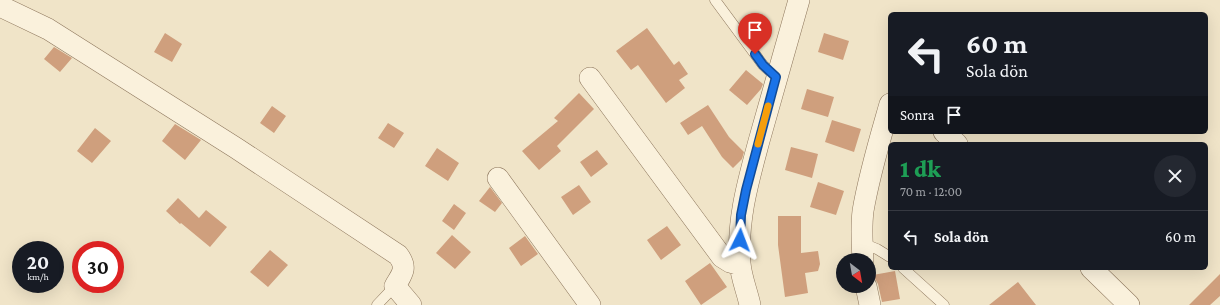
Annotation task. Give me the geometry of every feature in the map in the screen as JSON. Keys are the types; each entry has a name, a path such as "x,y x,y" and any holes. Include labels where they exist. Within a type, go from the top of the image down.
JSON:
{"street":[{"path":"750,305 740,265 741,215 746,190 776,77 799,0"},
{"path":"0,6 55,33 236,148 398,255 404,266 403,273 394,286 411,305"},
{"path":"590,78 722,257 730,262 740,265"},
{"path":"862,252 863,212 874,161 888,111"},
{"path":"946,134 955,142"},
{"path":"498,178 590,305"},
{"path":"1093,270 1129,305"},
{"path":"867,293 870,305"}],"lane":[{"path":"715,0 763,65 776,77"},
{"path":"862,252 877,249 888,257"},
{"path":"904,270 944,305"},
{"path":"377,305 394,286"}],"building":[{"path":"647,28 674,65 679,61 688,74 679,80 685,88 666,103 638,65 631,70 616,51"},
{"path":"165,33 182,44 172,62 154,52"},
{"path":"824,33 849,41 843,60 818,52"},
{"path":"54,47 72,58 60,72 44,59"},
{"path":"746,70 763,84 761,89 747,105 729,90"},
{"path":"807,89 834,97 828,117 801,109"},
{"path":"579,93 594,109 557,146 561,151 539,170 522,151 558,121 554,118"},
{"path":"708,105 729,137 744,152 742,159 733,168 722,157 702,126 688,135 680,123"},
{"path":"272,106 286,116 274,133 260,123"},
{"path":"832,120 861,129 854,152 825,142"},
{"path":"388,123 404,133 394,148 378,138"},
{"path":"175,124 201,140 185,160 162,141"},
{"path":"95,128 111,141 92,163 77,151"},
{"path":"791,147 818,154 812,178 785,170"},
{"path":"437,148 459,163 448,181 425,166"},
{"path":"597,150 608,164 591,177 580,162"},
{"path":"818,182 844,191 836,215 810,207"},
{"path":"579,185 591,202 573,215 561,197"},
{"path":"490,187 502,203 495,212 479,201"},
{"path":"178,198 199,218 206,210 227,227 210,247 166,211"},
{"path":"454,204 466,213 454,230 442,221"},
{"path":"778,216 801,216 801,253 818,251 820,264 818,271 805,273 808,293 785,297 778,245"},
{"path":"667,226 681,245 661,260 647,240"},
{"path":"452,235 471,252 455,269 436,253"},
{"path":"525,236 538,254 521,266 509,248"},
{"path":"270,250 288,265 268,287 250,272"},
{"path":"710,263 727,287 701,305 685,281"},
{"path":"895,271 900,299 882,302 876,280 876,274"},
{"path":"1220,274 1220,296 1210,305 1189,305"},
{"path":"1018,282 1036,305 989,305"}],"slow traffic":[{"path":"758,144 768,106"}],"route":[{"path":"740,240 741,215 746,190 776,77 763,65 755,54"}]}
